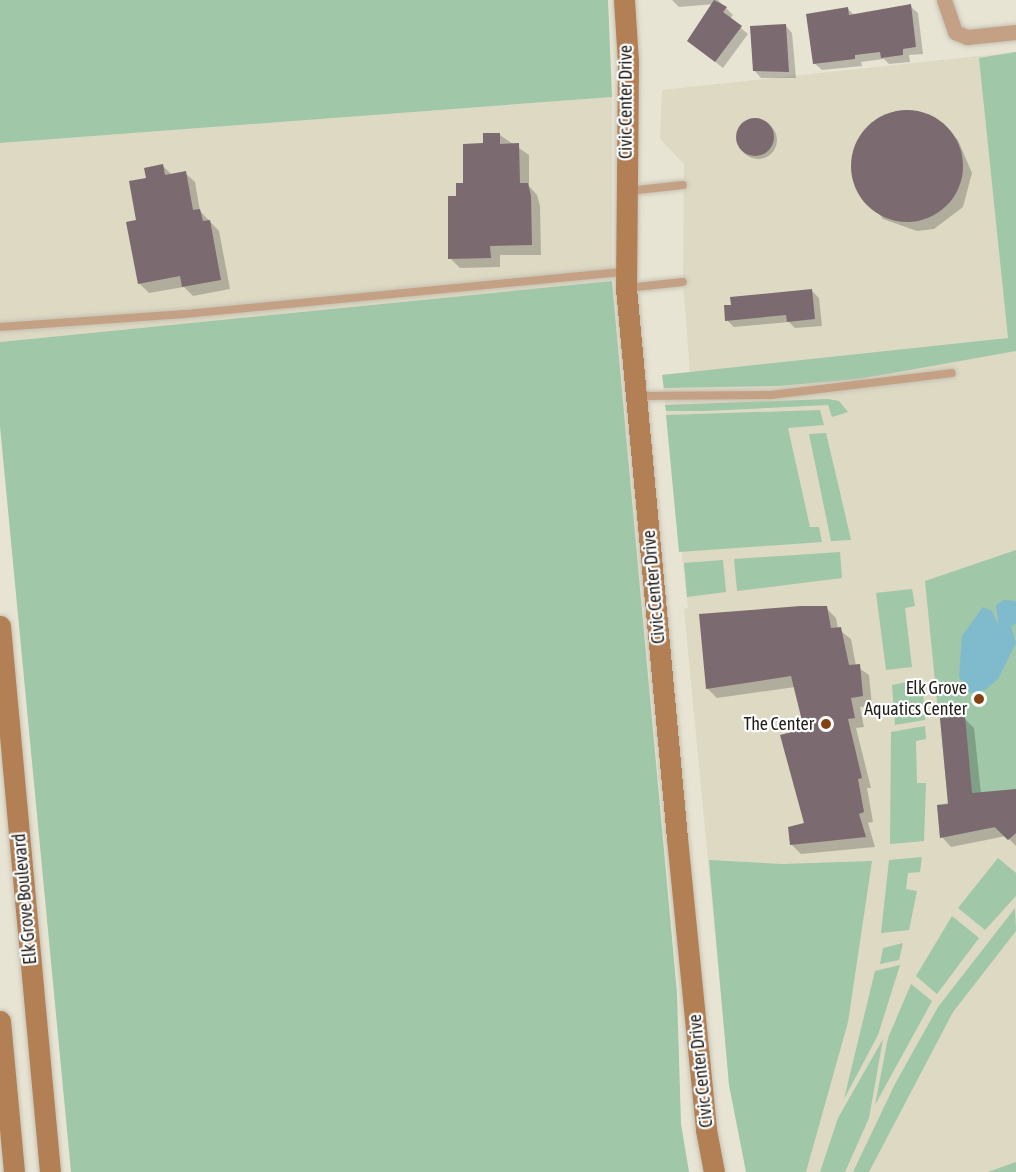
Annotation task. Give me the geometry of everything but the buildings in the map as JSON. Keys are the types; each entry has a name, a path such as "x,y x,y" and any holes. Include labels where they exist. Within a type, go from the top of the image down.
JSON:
{"street":[{"name":"Civic Center Drive","path":"624,0 628,63 626,280 635,396 706,1130 714,1172"},
{"path":"944,0 946,16 955,32 967,37 1016,32"},
{"name":"Elk Grove Boulevard","path":"0,634 50,1172"},
{"path":"0,770 16,800"},
{"path":"0,1021 14,1172"}],"lane":[{"path":"626,191 683,185"},
{"path":"0,327 626,280 683,282"},
{"path":"635,396 795,393 952,373"}],"shaded area":[{"path":"1016,52 1016,1172 746,1172 727,1060 684,609 688,608 662,375 690,372 683,282 684,164 660,139 662,90"},
{"path":"612,97 612,281 0,342 0,143"}],"green space":[{"path":"0,0 608,0 612,97 0,143"},
{"path":"1016,52 1016,351 859,379 779,386 664,388 662,375 1008,338 979,58"},
{"path":"612,281 677,993 681,1124 689,1172 71,1172 0,426 0,342"},
{"path":"828,399 839,401 848,412 832,417 828,405 666,411 665,405"},
{"path":"820,410 824,425 788,428 810,527 819,527 822,542 679,552 666,415"},
{"path":"826,433 851,540 831,541 809,434"},
{"name":"Elk Grove Aquatics Center","path":"1016,550 1016,833 1008,840 994,827 940,838 937,805 948,803 940,718 944,717 944,711 938,711 925,581"},
{"path":"840,552 842,578 737,591 734,559"},
{"path":"723,560 726,592 687,597 684,563"},
{"path":"912,589 915,606 905,608 912,667 886,670 876,593"},
{"path":"922,679 925,720 895,725 892,685"},
{"path":"925,726 926,739 916,741 917,783 926,783 924,841 890,844 891,732"},
{"path":"922,857 920,872 908,873 906,889 917,891 909,930 881,933 889,860"},
{"path":"998,858 1016,873 1016,896 985,930 958,908"},
{"path":"709,860 782,864 872,861 848,1022 806,1172 746,1172 729,1085"},
{"path":"1015,908 1016,931 953,1012 869,1172 853,1172 895,1084 938,1007"},
{"path":"952,916 979,938 937,994 916,976"},
{"path":"903,943 899,960 880,964 883,948"},
{"path":"900,965 878,1035 844,1099 875,971"},
{"path":"911,984 932,1001 875,1105 888,1038"},
{"path":"883,1039 869,1118 845,1172 820,1172 838,1118"},
{"path":"1016,1162 1016,1172 988,1172 1013,1163"}],"water":[{"path":"1004,600 1016,601 1016,624 1011,626 1016,643 998,679 985,690 970,693 959,677 962,636 983,607 992,611 999,626 996,605"}],"place":[{"name":"Elk Grove Aquatics Center","path":"979,699"},
{"name":"The Center","path":"826,724"}]}
